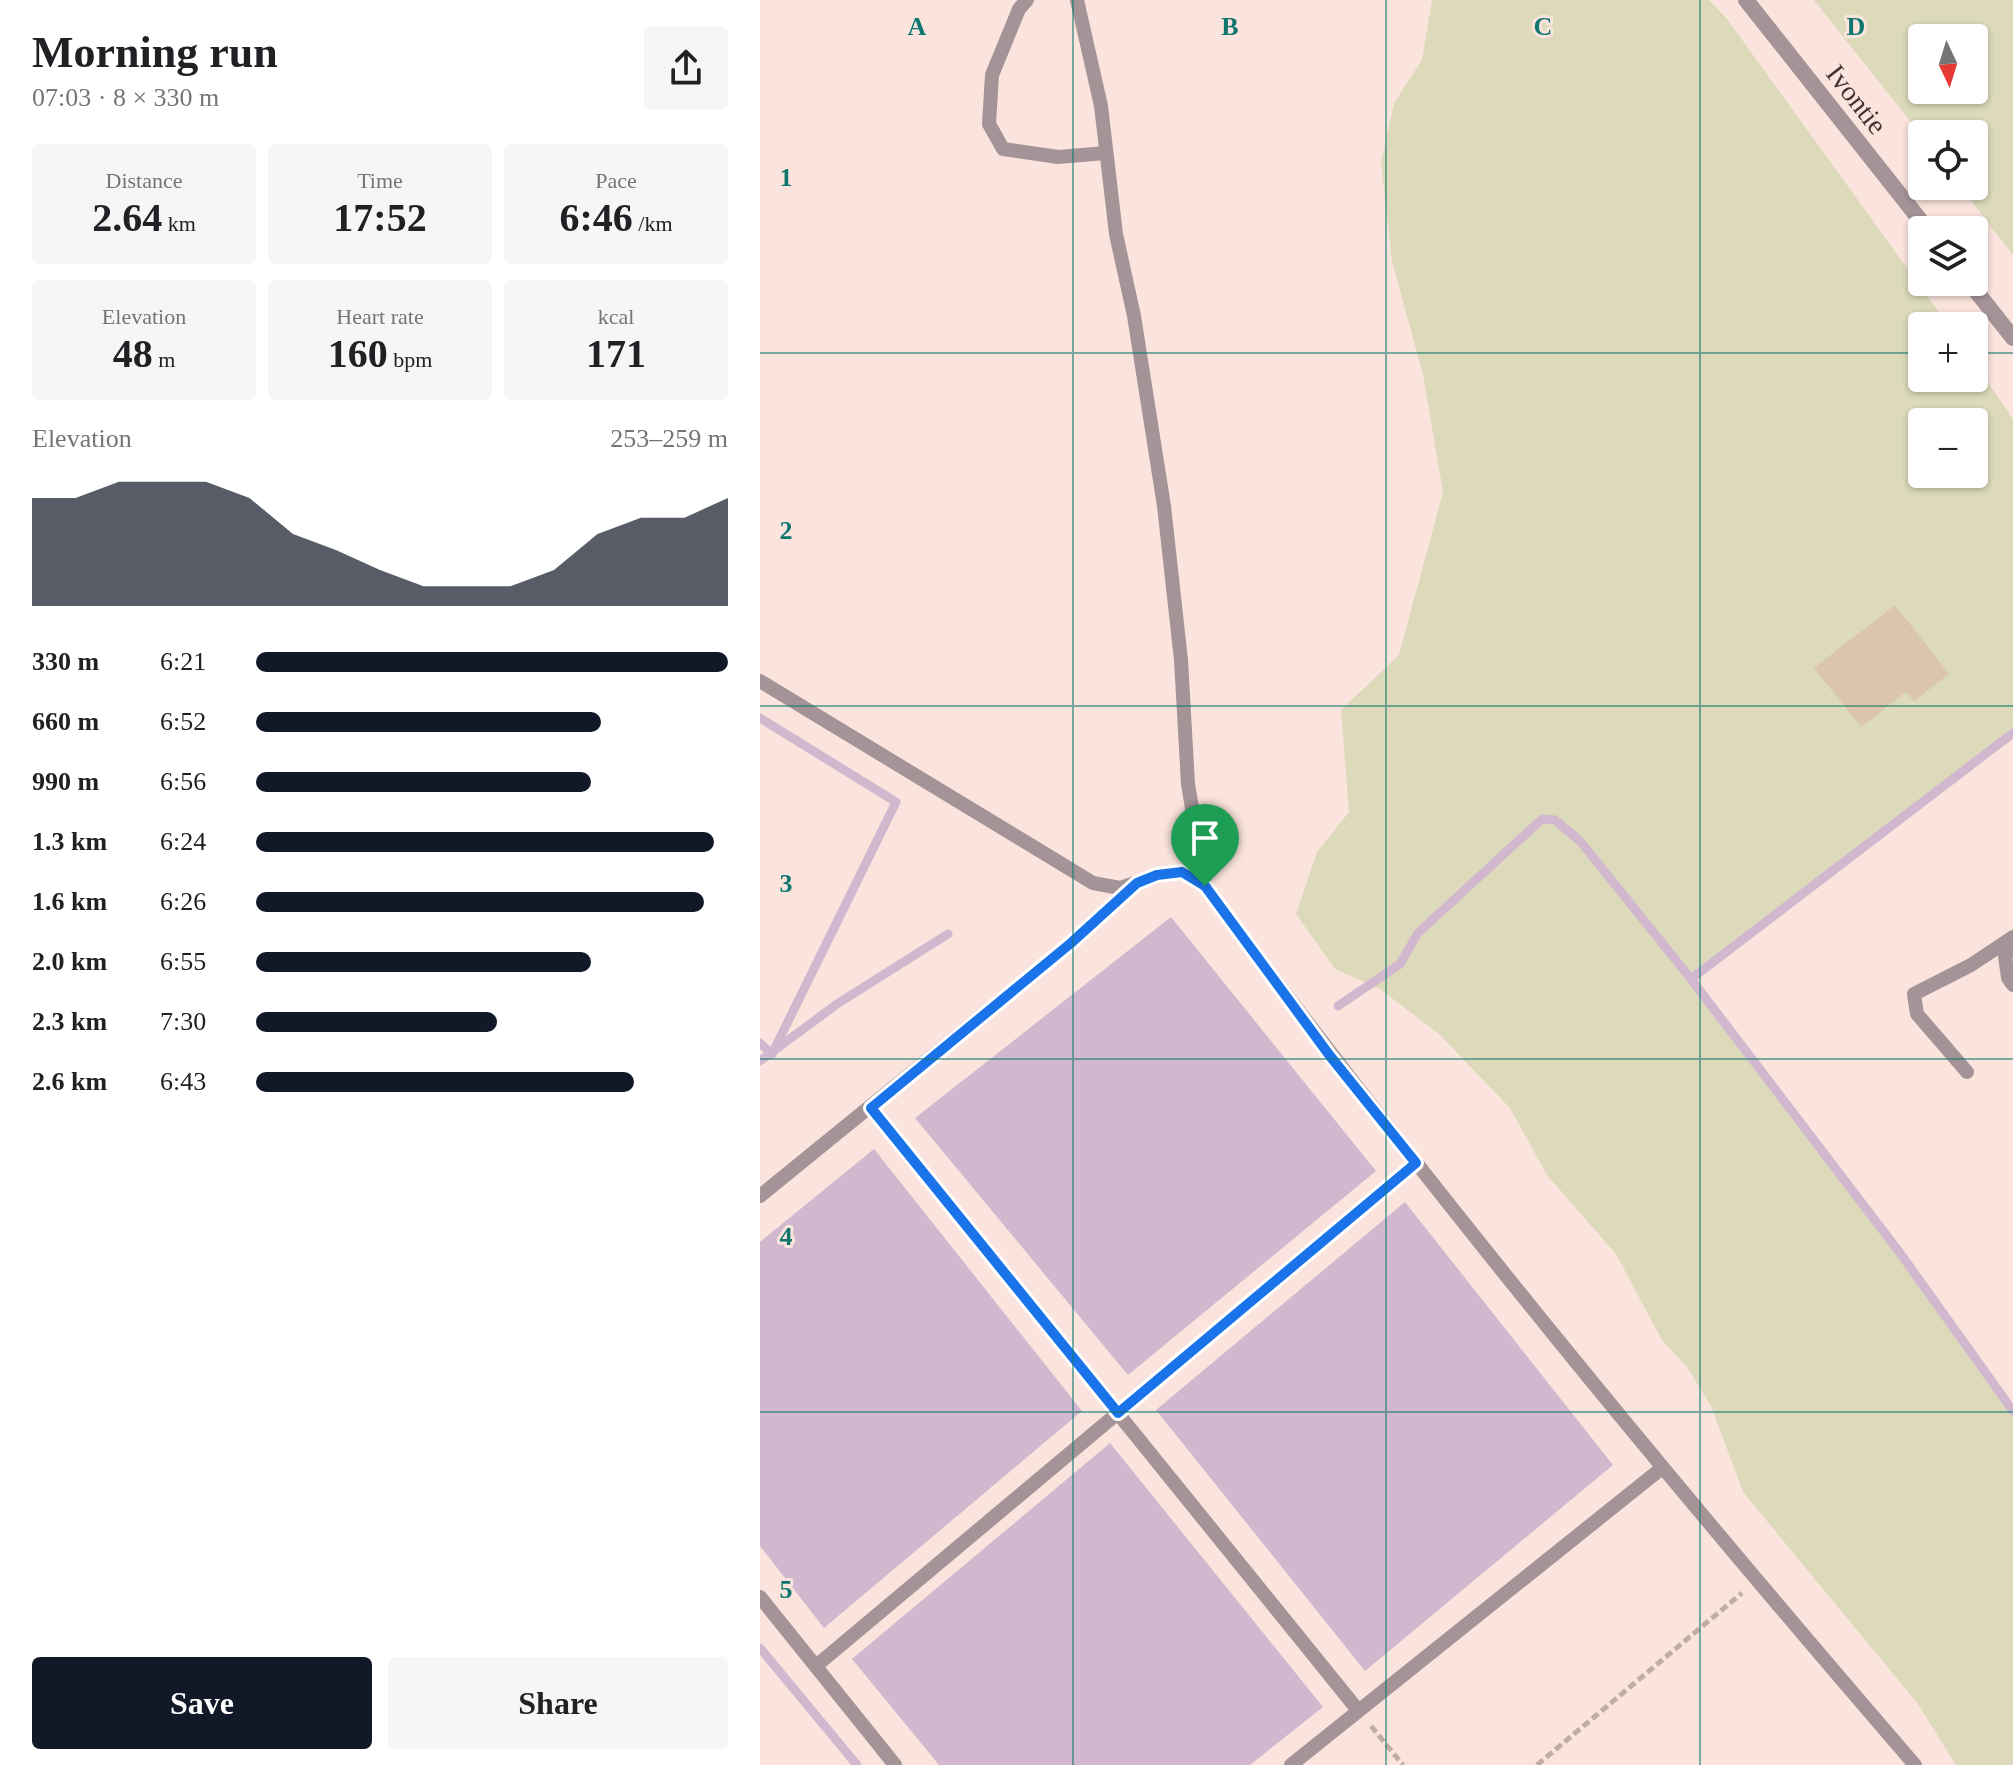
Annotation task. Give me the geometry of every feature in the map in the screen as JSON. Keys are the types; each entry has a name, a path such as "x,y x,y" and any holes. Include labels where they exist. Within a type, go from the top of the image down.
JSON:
{"street":[{"name":"Ivontie","path":"1746,0 1917,216"},
{"path":"1980,296 2013,338"}],"lane":[{"path":"1027,0 1019,9 992,75 989,124 1003,149 1058,157 1106,153"},
{"path":"1077,0 1101,106 1116,234 1134,316 1164,506 1181,660 1188,784 1205,886"},
{"path":"760,681 1071,873 1093,883 1120,888 1157,875 1182,872 1205,886 1330,1056 1662,1468 1915,1765"},
{"path":"760,1196 1071,943 1137,883"},
{"path":"1967,1072 1917,1014 1914,994 1971,965 2013,937"},
{"path":"2013,947 2005,956 2008,978 2013,985"},
{"path":"871,1108 1357,1709"},
{"path":"816,1666 1416,1163"},
{"path":"1291,1765 1357,1709 1662,1468"},
{"path":"760,1597 895,1765"}],"path":[{"path":"1537,1765 1756,1581"},
{"path":"1357,1709 1403,1765"}],"shaded area":[{"path":"1432,0 1709,0 1727,19 1908,269 1908,296 1927,296 1939,312 1908,312 1908,392 1988,392 1988,382 2013,419 2013,733 1691,979 1900,1253 2013,1411 2013,1765 1956,1765 1918,1704 1743,1492 1711,1406 1687,1367 1662,1340 1616,1254 1547,1175 1510,1108 1439,1034 1380,989 1335,969 1296,914 1317,852 1349,812 1341,710 1399,655 1443,492 1423,375 1392,261 1381,162 1394,103 1422,60"},
{"path":"1814,0 2013,0 2013,255 1988,222 1988,216 1983,216 1971,200 1988,200 1988,120 1909,120"},
{"path":"1171,917 1376,1171 1128,1375 915,1118"},
{"path":"874,1149 1082,1411 824,1628 760,1546 760,1242"},
{"path":"1405,1202 1613,1465 1365,1671 1156,1410"},
{"path":"1110,1443 1323,1707 1250,1765 939,1765 852,1659"}],"building":[{"path":"1895,605 1949,674 1914,701 1906,692 1861,727 1814,668"}],"waterway":[{"path":"760,718 896,802 772,1054"},
{"path":"1691,979 2013,733"},
{"path":"1338,1006 1400,964 1418,933 1542,819 1555,820 1580,841 1691,979 1900,1253 2013,1411"},
{"path":"760,1061 837,1004 948,934"},
{"path":"760,1043 772,1054"},
{"path":"760,1648 857,1765"}],"route":[{"path":"1182,872 1205,886 1330,1056 1416,1163 1118,1413 871,1108 1071,943 1137,883 1157,875 1182,872"}]}
